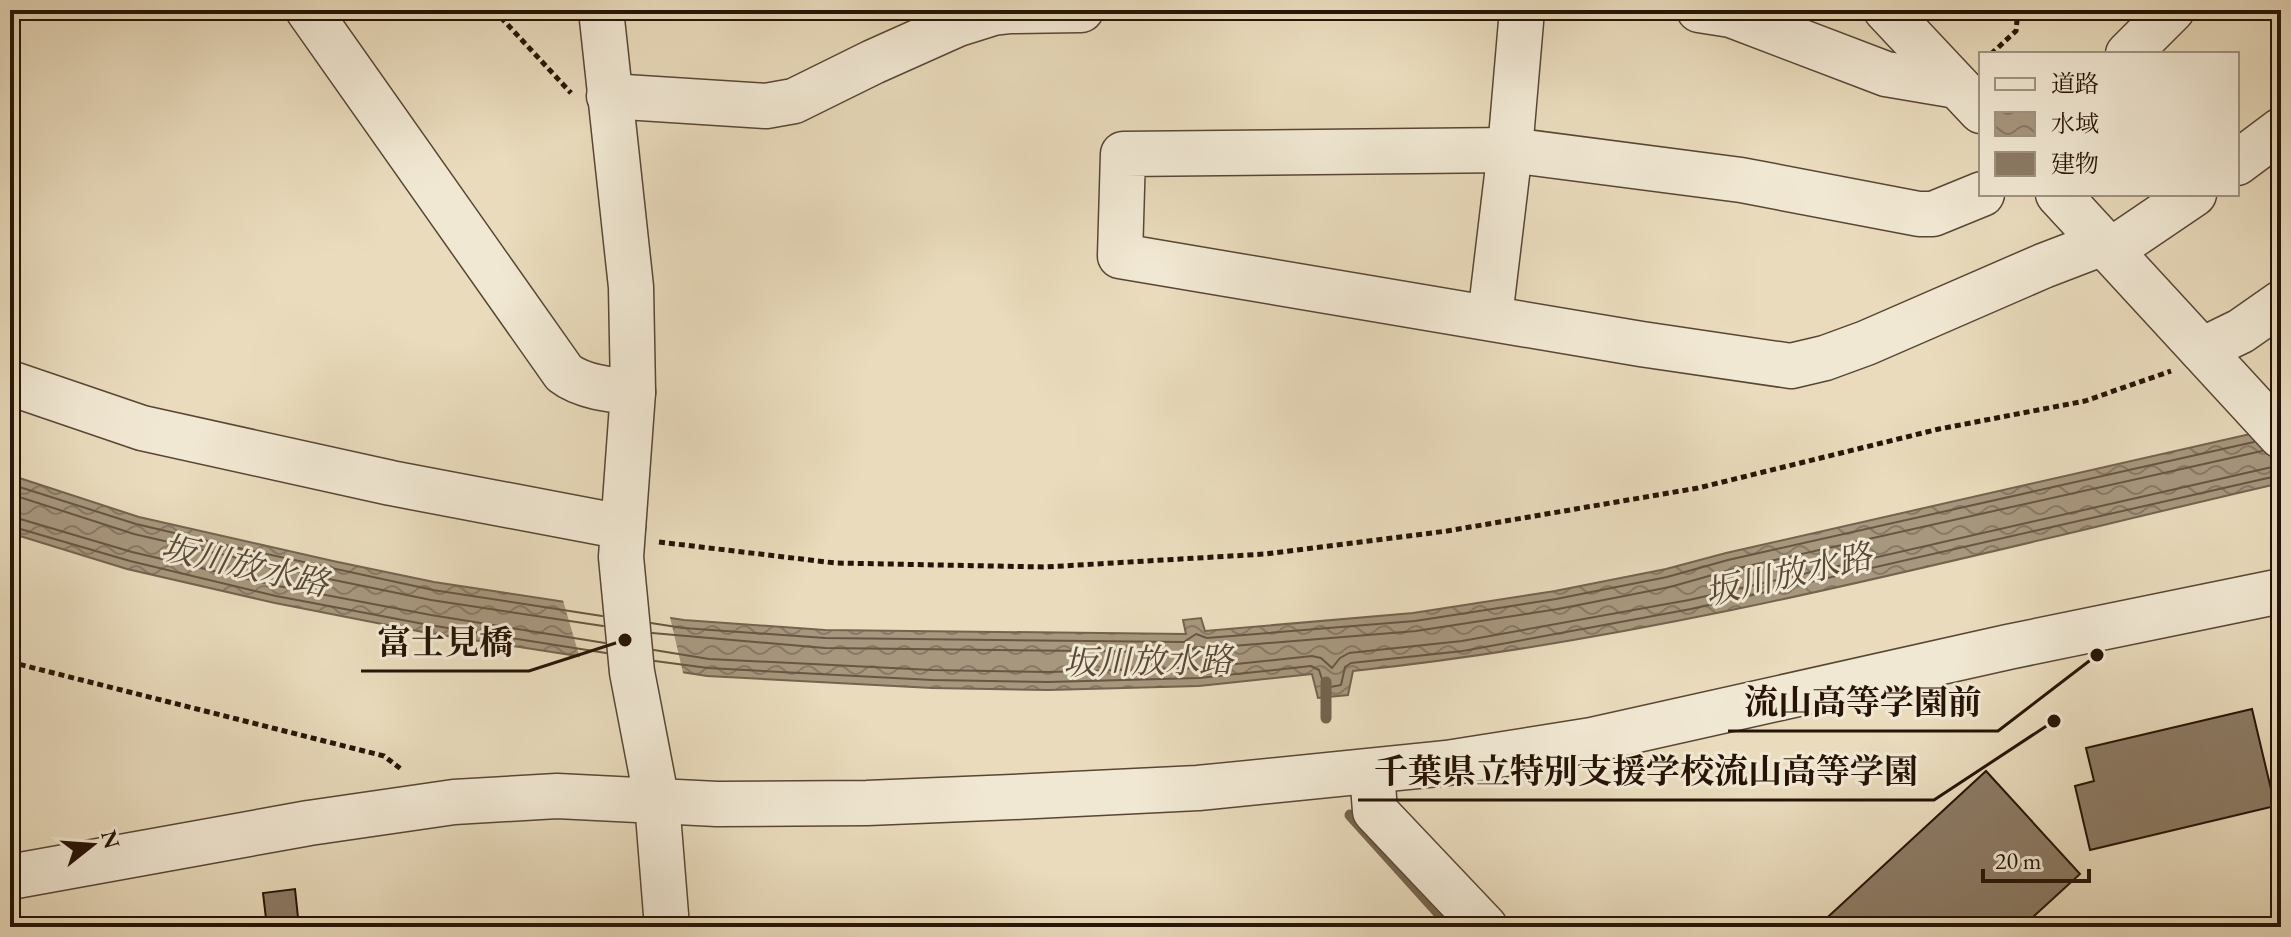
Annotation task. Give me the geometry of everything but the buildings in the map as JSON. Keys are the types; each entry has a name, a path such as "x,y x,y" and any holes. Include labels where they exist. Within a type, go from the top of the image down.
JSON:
{"street":[{"path":"308,10 564,373 571,379 612,391 633,392"},
{"path":"601,10 631,287 633,392 622,541 632,672 653,782 667,927"},
{"path":"611,114 766,106 794,101 958,24 993,13 1081,10"},
{"path":"1490,317 1510,150 1522,10"},
{"path":"1699,10 1731,15 1886,74 1969,99"},
{"path":"1886,10 1969,99"},
{"path":"2130,52 2172,10"},
{"path":"2239,162 2281,130"},
{"path":"1979,195 1933,214 1919,214 1741,180 1510,150 1123,154 1120,256 1641,344 1791,366 1866,343 2043,266 2106,247 2191,196"},
{"path":"2060,196 2281,436"},
{"path":"2214,362 2241,331 2281,303"},
{"path":"10,383 142,428 361,477 622,541"},
{"path":"10,877 309,823 454,802 557,796 653,782 867,803 1198,788 1447,763 1592,740 2008,647 2281,591"},
{"path":"1372,772 1375,811 1485,927"}],"path":[{"path":"494,10 569,92 611,114"},
{"path":"1993,52 2016,31 2018,10"},
{"path":"622,541 835,563 1045,567 1265,554 1447,531 1698,488 1939,429 2085,401 2169,372 2214,362"},
{"path":"10,662 384,756 402,770 413,808"}],"water":[{"name":"坂川放水路","path":"2281,427 2281,483 1704,616 1587,638 1353,671 1348,695 1318,698 1312,674 1199,686 1048,690 932,688 707,676 428,633 275,603 127,569 10,533 10,475 139,517 333,561 434,582 684,620 825,630 1186,634 1183,620 1201,618 1205,631 1413,613 1555,591 1666,569"}],"pier":[{"path":"562,597 669,613 684,677 581,662"}],"waterway":[{"path":"1326,682 1326,718"},
{"path":"1350,815 1451,927"}],"place":[{"name":"富士見橋","path":"625,640"},
{"name":"流山高等学園前","path":"2097,655"},
{"name":"千葉県立特別支援学校流山高等学園","path":"2054,721"}]}
